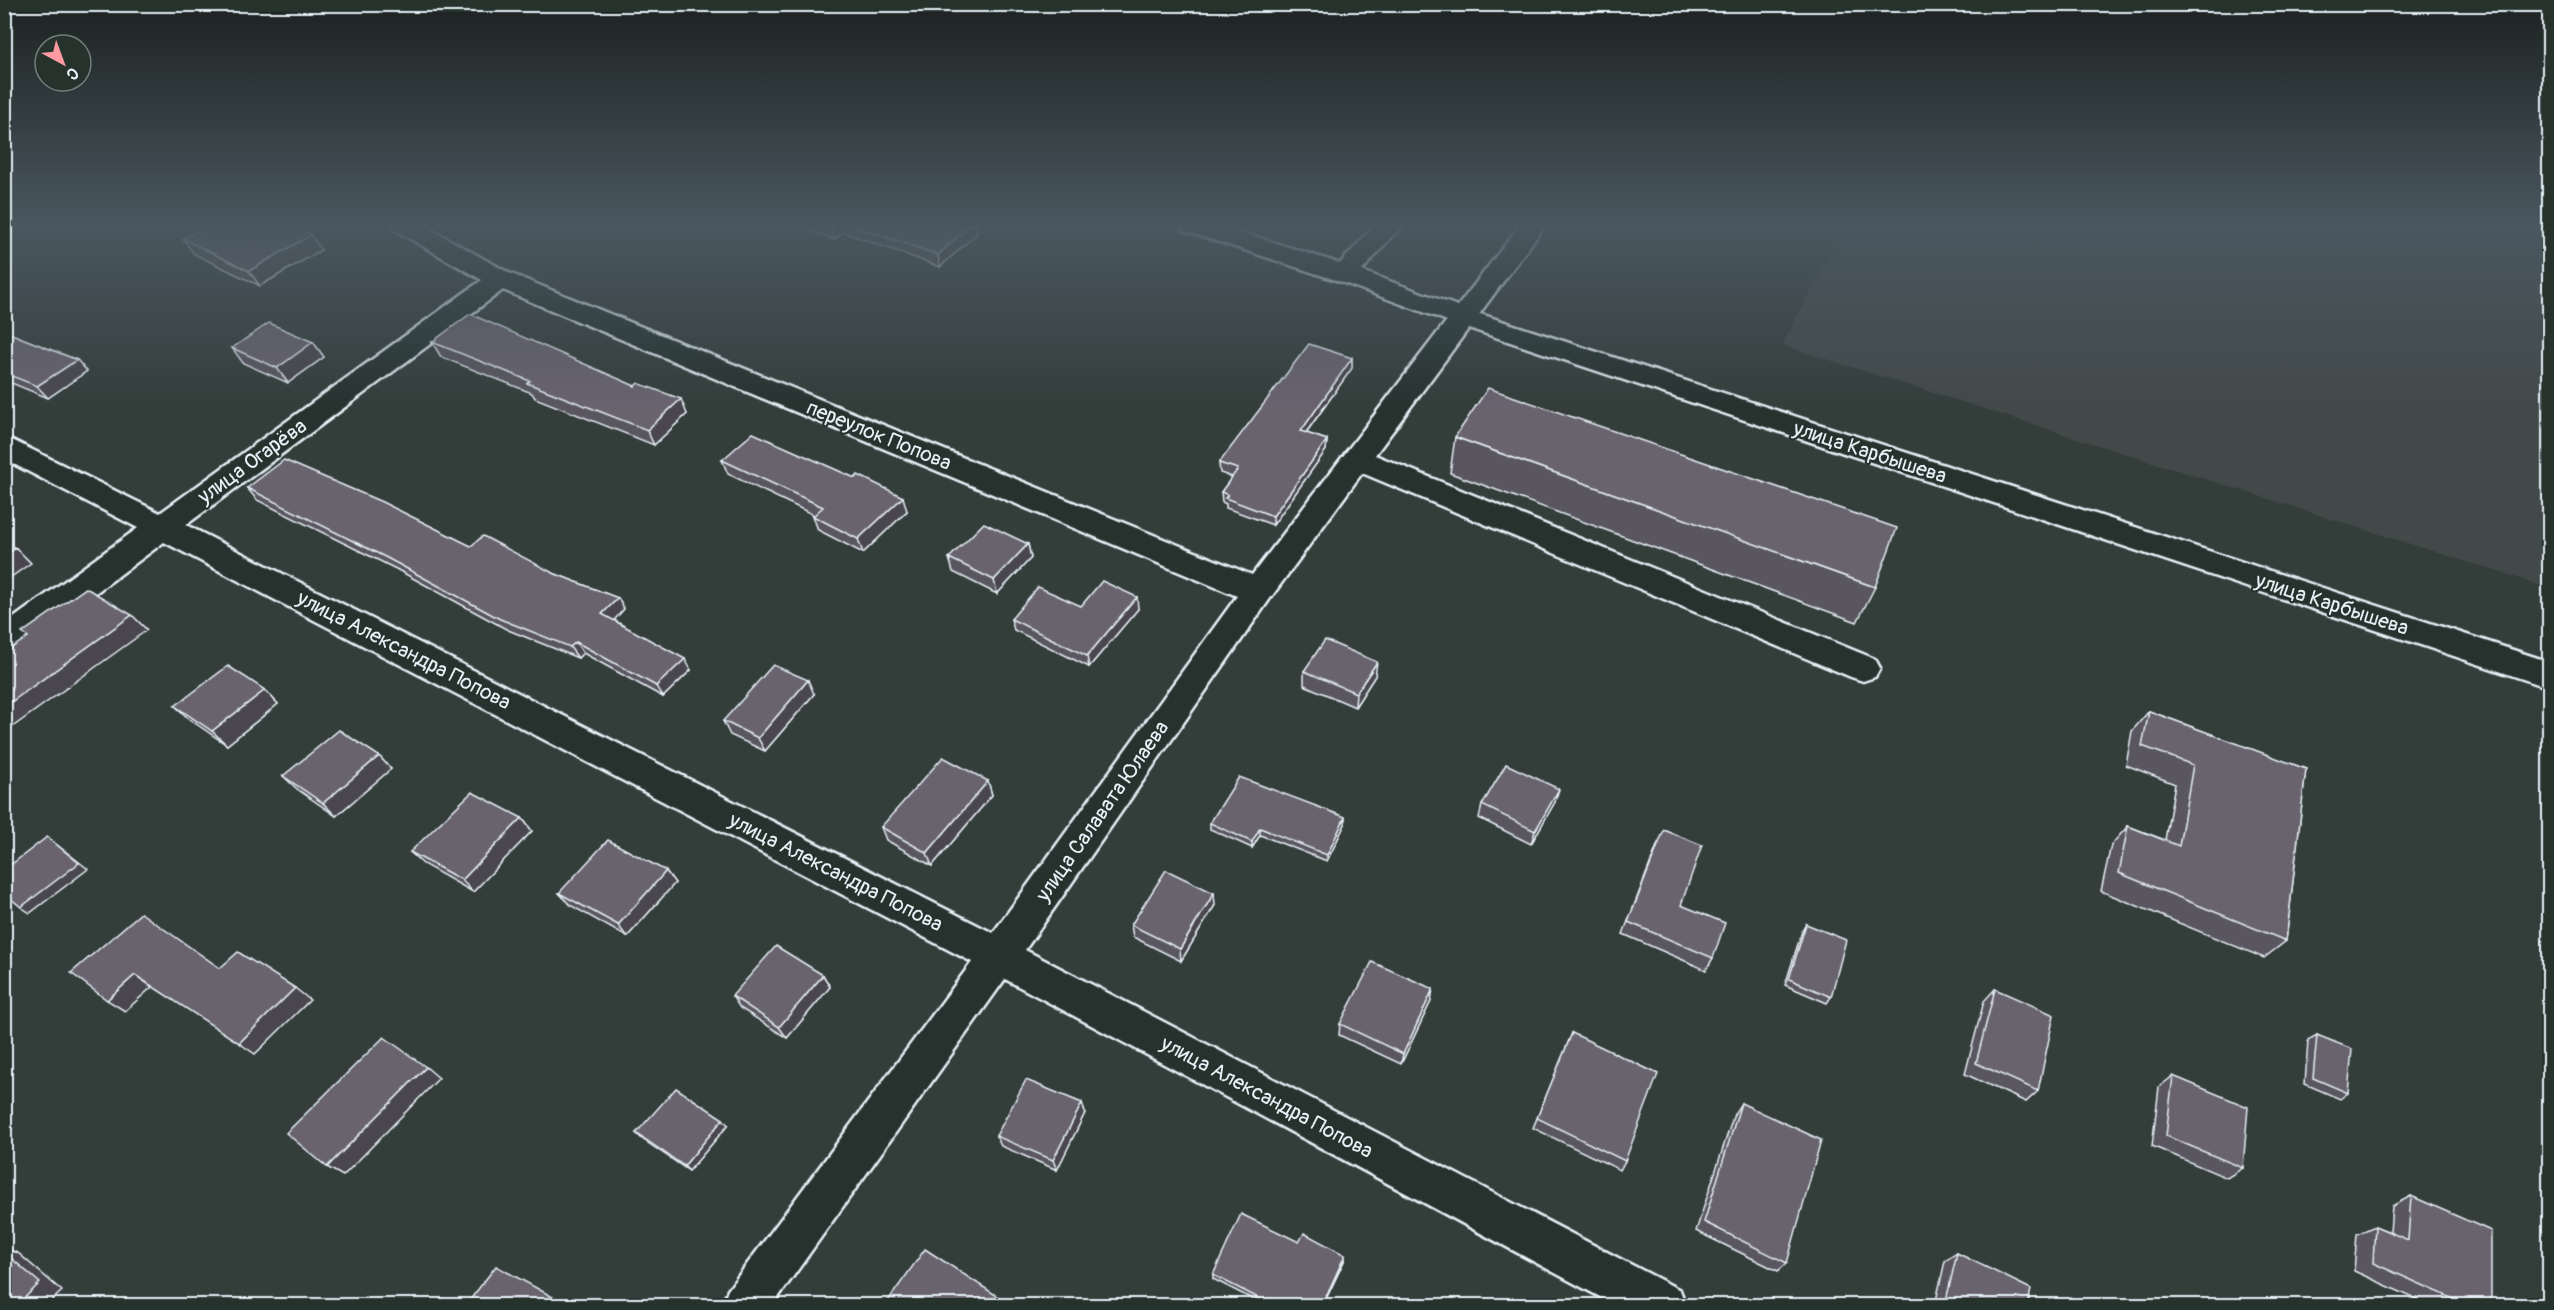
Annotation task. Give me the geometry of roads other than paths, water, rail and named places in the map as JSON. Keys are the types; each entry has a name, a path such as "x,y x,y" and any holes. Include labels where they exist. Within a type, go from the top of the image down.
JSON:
{"street":[{"name":"улица Огарёва","path":"4,643 490,286"},
{"name":"переулок Попова","path":"517,286 1257,591"},
{"name":"улица Карбышева","path":"1375,286 1401,297 2550,675"},
{"name":"улица Салавата Юлаева","path":"744,1305 999,956 1257,591 1486,286"},
{"name":"улица Александра Попова","path":"4,446 999,956 1664,1305"},
{"path":"1356,459 1863,668"}]}
